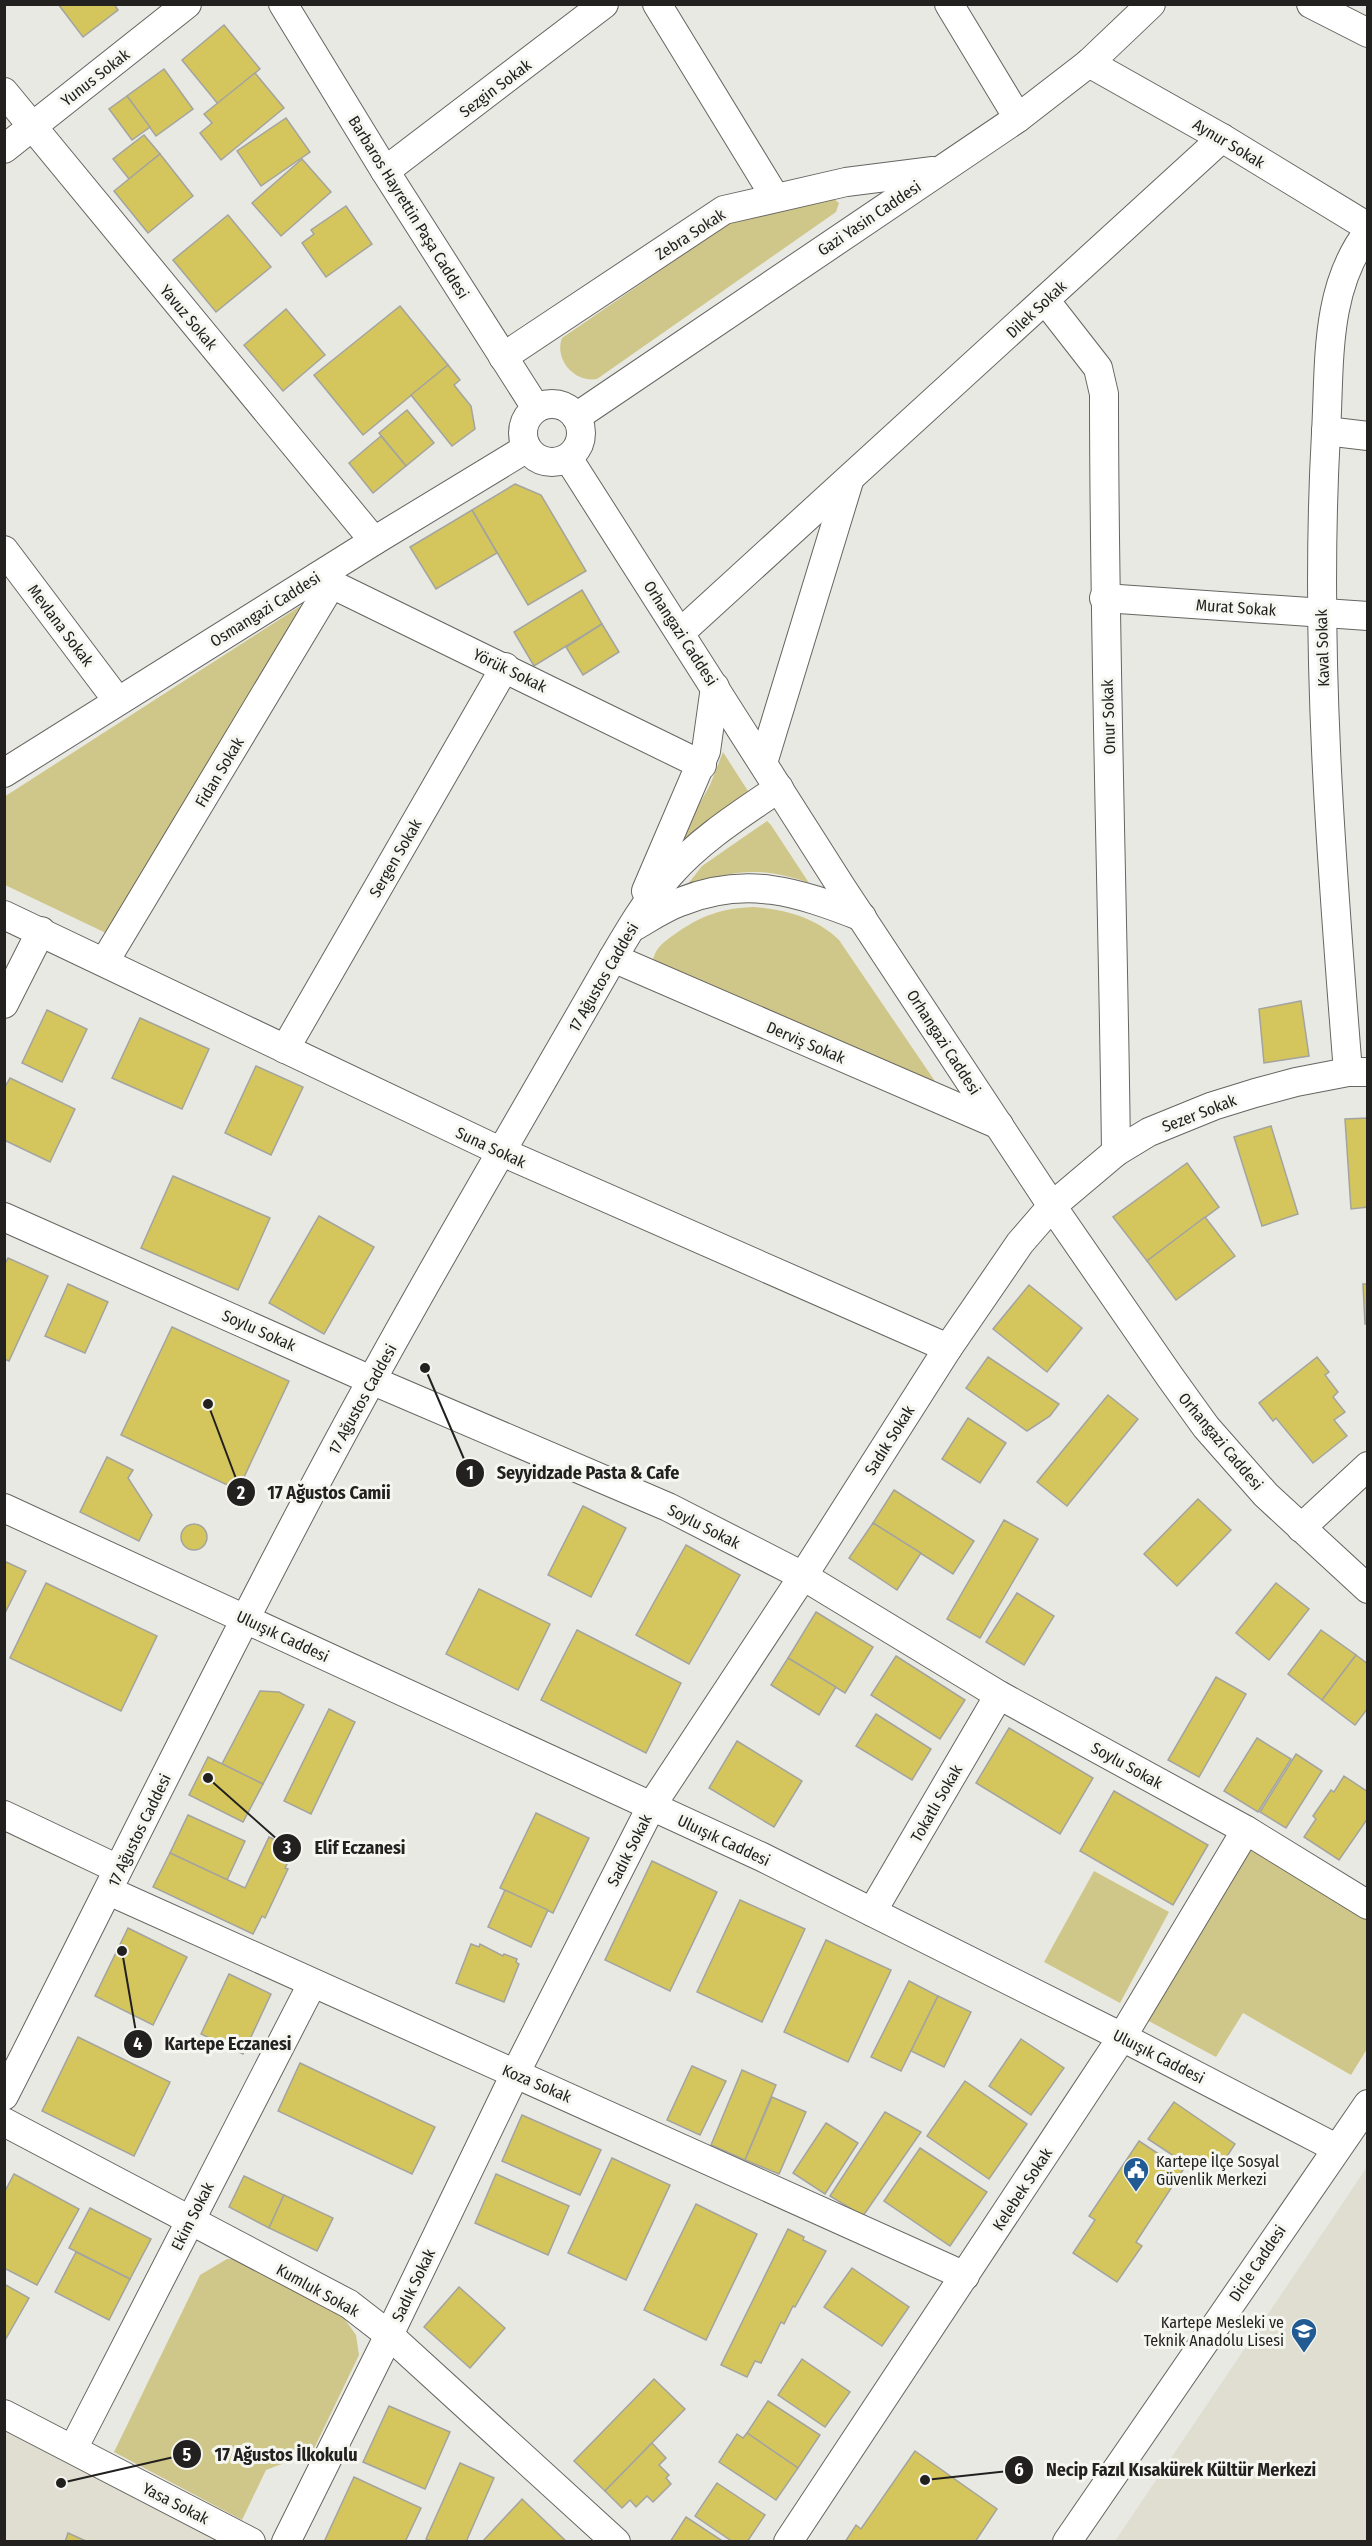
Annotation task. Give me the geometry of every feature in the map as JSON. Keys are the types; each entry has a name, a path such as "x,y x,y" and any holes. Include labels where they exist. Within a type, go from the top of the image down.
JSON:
{"street":[{"name":"Yunus Sokak","path":"4,149 186,4"},
{"name":"Barbaros Hayrettin Paşa Caddesi","path":"283,4 385,171 536,408"},
{"name":"Sezgin Sokak","path":"385,171 604,4"},
{"path":"657,4 775,197"},
{"path":"948,4 1018,118"},
{"name":"Gazi Yasin Caddesi","path":"576,417 1018,118 1089,63 1151,4"},
{"path":"1311,4 1368,33"},
{"name":"Aynur Sokak","path":"1089,63 1222,138 1368,229"},
{"name":"Yavuz Sokak","path":"4,93 374,540"},
{"name":"Dilek Sokak","path":"680,633 1222,138"},
{"name":"Zebra Sokak","path":"503,357 724,210 846,182 938,170"},
{"name":"Kaval Sokak","path":"1358,1072 1330,847 1320,612 1321,524 1332,331 1337,295 1351,257 1368,229"},
{"name":"Onur Sokak","path":"1045,300 1090,356 1102,380 1104,598 1113,888 1116,1152"},
{"path":"553,404 570,410 576,417 581,434 579,444 568,458 548,462 538,459 527,448 523,435 524,424 536,408 553,404"},
{"path":"1326,431 1368,436"},
{"name":"Osmangazi Caddesi","path":"4,773 117,700 324,580 374,540 527,448"},
{"name":"Orhangazi Caddesi","path":"568,458 862,917 1143,1340 1206,1427 1258,1486 1368,1589"},
{"path":"763,763 849,480"},
{"name":"Mevlana Sokak","path":"4,550 117,700"},
{"name":"Yörük Sokak","path":"324,580 702,765"},
{"name":"Fidan Sokak","path":"105,961 324,580"},
{"name":"Murat Sokak","path":"1104,598 1368,616"},
{"name":"Sergen Sokak","path":"285,1050 505,667"},
{"path":"630,929 670,833 702,765 715,687"},
{"name":"17 Ağustos Caddesi","path":"4,2096 245,1618 371,1380 630,929 655,893 689,855 731,821 779,789"},
{"path":"630,929 678,903 711,891 739,887 771,888 808,896 862,917"},
{"name":"Suna Sokak","path":"4,915 105,961 285,1050 502,1152 948,1348"},
{"path":"4,1004 41,931"},
{"name":"Derviş Sokak","path":"613,958 999,1125"},
{"name":"Sezer Sokak","path":"1053,1206 1116,1152 1149,1132 1213,1106 1296,1082 1358,1072"},
{"name":"Sadık Sokak","path":"286,2541 515,2074 652,1805 803,1576 948,1348 1020,1243 1053,1206"},
{"name":"Soylu Sokak","path":"4,1217 371,1380 668,1508 803,1576 999,1695 1246,1830 1368,1905"},
{"path":"1301,1528 1368,1466"},
{"name":"Uluışık Caddesi","path":"4,1508 652,1805 1122,2037 1335,2148"},
{"name":"Tokatlı Sokak","path":"872,1912 999,1695"},
{"name":"Koza Sokak","path":"6,1819 114,1880 312,1984 965,2276"},
{"name":"Kelebek Sokak","path":"788,2541 1122,2037 1246,1830"},
{"name":"Ekim Sokak","path":"73,2449 312,1984"},
{"name":"Dicle Caddesi","path":"1068,2541 1335,2148 1368,2104"},
{"name":"Kumluk Sokak","path":"4,2122 350,2304 389,2335 616,2541"},
{"name":"Yasa Sokak","path":"4,2414 251,2541"}],"shaded area":[{"path":"834,199 839,203 836,212 597,379 581,377 568,368 563,361 560,346 562,338 735,219"},
{"path":"305,603 106,933 5,885 4,797"},
{"path":"723,752 748,791 677,844 710,785"},
{"path":"767,821 809,883 776,874 746,872 716,877 684,889 702,866"},
{"path":"754,907 800,916 830,932 839,940 941,1090 653,959 664,942 693,922 722,911"},
{"path":"1251,1849 1367,1919 1367,2049 1351,2075 1243,2013 1216,2057 1143,2018"},
{"path":"1094,1871 1169,1912 1120,2003 1044,1962"},
{"name":"Kartepe Mesleki ve Teknik Anadolu Lisesi","path":"1367,2167 1367,2541 1115,2541"},
{"path":"227,2259 244,2259 339,2311 356,2335 359,2355 309,2459 287,2462 266,2470 242,2520 114,2452 200,2275"},
{"path":"5,2425 229,2541 5,2541"}],"building":[{"path":"58,4 114,4 118,10 83,37"},
{"path":"224,25 260,69 218,104 182,60"},
{"path":"164,69 193,109 156,136 127,96"},
{"path":"255,73 284,108 221,160 200,133 212,123 204,114"},
{"path":"127,96 150,127 132,140 109,109"},
{"path":"286,118 310,152 261,186 237,151"},
{"path":"144,135 160,154 129,179 113,159"},
{"path":"160,154 193,196 148,233 114,191"},
{"path":"302,159 331,192 281,236 252,203"},
{"path":"346,206 372,244 326,277 302,243 314,234 311,230"},
{"path":"228,215 271,267 216,312 173,260"},
{"path":"400,306 448,365 363,435 314,375"},
{"path":"286,309 325,355 283,391 244,345"},
{"path":"448,365 460,380 454,385 471,406 475,429 452,446 411,395"},
{"path":"407,410 434,443 406,466 379,433"},
{"path":"381,436 406,466 373,493 349,463"},
{"path":"515,484 541,495 586,571 528,605 472,510"},
{"path":"472,510 497,553 436,589 410,547"},
{"path":"582,590 602,624 534,666 514,632"},
{"path":"602,624 619,652 583,675 566,647"},
{"path":"1301,1001 1309,1056 1264,1063 1259,1009"},
{"path":"47,1010 87,1029 62,1082 22,1063"},
{"path":"140,1018 209,1049 182,1109 112,1078"},
{"path":"256,1066 303,1087 271,1155 225,1133"},
{"path":"10,1078 75,1109 50,1162 4,1140 4,1089"},
{"path":"1368,1118 1368,1207 1351,1209 1345,1119"},
{"path":"1271,1126 1298,1214 1262,1226 1234,1137"},
{"path":"1187,1163 1219,1207 1147,1261 1113,1217"},
{"path":"173,1176 270,1218 238,1290 141,1248"},
{"path":"319,1216 374,1247 324,1334 269,1303"},
{"path":"1205,1217 1235,1256 1176,1300 1147,1261"},
{"path":"8,1258 48,1276 9,1361 4,1359 4,1266"},
{"path":"68,1284 108,1302 85,1353 45,1336"},
{"path":"1363,1284 1368,1284 1368,1324 1365,1324"},
{"path":"1029,1285 1082,1328 1047,1372 993,1329"},
{"path":"172,1327 289,1381 238,1490 121,1435"},
{"path":"988,1357 1059,1404 1050,1416 1027,1431 966,1388"},
{"path":"1317,1357 1329,1372 1325,1375 1338,1392 1333,1397 1345,1412 1334,1420 1347,1436 1313,1463 1276,1418 1273,1421 1259,1403"},
{"path":"1108,1395 1138,1419 1067,1506 1037,1482"},
{"path":"968,1418 1006,1443 980,1483 942,1459"},
{"path":"107,1457 133,1470 128,1478 152,1515 139,1541 80,1512"},
{"path":"894,1490 974,1541 953,1574 873,1523"},
{"path":"1198,1499 1231,1530 1177,1586 1144,1554"},
{"path":"583,1506 626,1528 591,1597 548,1575"},
{"path":"1004,1520 1038,1539 980,1638 947,1619"},
{"path":"873,1523 921,1553 897,1590 849,1558"},
{"path":"194,1524 203,1528 207,1537 203,1546 194,1550 185,1546 181,1537 185,1528"},
{"path":"686,1545 740,1575 689,1664 636,1635"},
{"path":"4,1561 26,1571 4,1615"},
{"path":"46,1583 157,1636 121,1711 10,1658"},
{"path":"1276,1583 1309,1609 1269,1660 1236,1633"},
{"path":"479,1589 550,1624 518,1690 446,1654"},
{"path":"1017,1593 1054,1616 1024,1665 986,1642"},
{"path":"816,1612 873,1647 845,1693 788,1658"},
{"path":"577,1630 681,1683 646,1753 541,1700"},
{"path":"1321,1630 1356,1655 1322,1700 1288,1674"},
{"path":"1356,1655 1368,1664 1368,1708 1355,1725 1322,1700"},
{"path":"896,1656 965,1700 940,1739 871,1695"},
{"path":"788,1658 836,1687 819,1715 771,1685"},
{"path":"1216,1677 1246,1694 1199,1777 1168,1760"},
{"path":"260,1691 279,1692 304,1705 263,1784 222,1764"},
{"path":"329,1709 355,1722 311,1814 284,1801"},
{"path":"876,1714 931,1749 912,1780 856,1746"},
{"path":"1009,1728 1093,1778 1060,1834 976,1783"},
{"path":"1257,1738 1291,1759 1258,1812 1224,1791"},
{"path":"737,1741 802,1781 774,1827 709,1788"},
{"path":"1296,1754 1322,1771 1286,1828 1260,1812"},
{"path":"208,1757 263,1784 243,1822 189,1795"},
{"path":"1344,1776 1368,1792 1368,1818 1339,1860 1304,1837 1316,1819 1313,1816 1331,1790 1334,1792"},
{"path":"1114,1791 1208,1845 1173,1905 1080,1851"},
{"path":"536,1813 589,1838 553,1913 500,1888"},
{"path":"188,1815 245,1841 227,1880 170,1853"},
{"path":"269,1837 295,1849 265,1918 262,1916 253,1934 153,1887 170,1853 245,1888"},
{"path":"652,1861 717,1892 670,1991 605,1960"},
{"path":"505,1890 548,1910 531,1947 488,1927"},
{"path":"740,1900 805,1929 762,2022 697,1992"},
{"path":"128,1928 187,1957 153,2025 95,1996"},
{"path":"826,1940 891,1970 848,2062 784,2032"},
{"path":"471,1944 479,1947 480,1944 503,1956 504,1954 517,1959 516,1962 519,1964 504,2002 456,1983"},
{"path":"229,1974 271,1994 243,2054 201,2034"},
{"path":"909,1981 938,1996 901,2071 871,2057"},
{"path":"938,1996 971,2012 944,2067 911,2051"},
{"path":"78,2037 170,2082 134,2156 42,2111"},
{"path":"1021,2039 1064,2068 1031,2115 989,2086"},
{"path":"300,2063 435,2127 412,2174 278,2111"},
{"path":"692,2066 726,2081 700,2135 667,2120"},
{"path":"742,2070 776,2085 745,2160 711,2145"},
{"path":"965,2081 1027,2124 989,2179 927,2136"},
{"path":"772,2097 806,2112 779,2174 745,2160"},
{"name":"Kartepe İlçe Sosyal Güvenlik Merkezi","path":"1174,2102 1235,2144 1220,2167 1211,2162 1209,2165 1192,2168 1148,2139"},
{"path":"885,2112 921,2132 863,2216 830,2196"},
{"path":"522,2115 601,2150 580,2195 502,2161"},
{"path":"826,2123 858,2143 825,2194 793,2173"},
{"name":"Kartepe İlçe Sosyal Güvenlik Merkezi","path":"1139,2141 1183,2170 1136,2242 1142,2246 1117,2282 1073,2253 1095,2220 1089,2216"},
{"path":"920,2148 987,2192 950,2246 884,2201"},
{"path":"612,2158 670,2185 626,2280 568,2253"},
{"path":"14,2174 79,2209 37,2285 4,2268 4,2193"},
{"path":"496,2174 569,2206 548,2255 475,2223"},
{"path":"244,2176 284,2195 269,2228 229,2207"},
{"path":"284,2195 333,2218 317,2251 269,2228"},
{"path":"696,2204 757,2234 706,2340 644,2310"},
{"path":"90,2208 151,2239 130,2279 69,2248"},
{"path":"788,2229 804,2237 803,2240 826,2251 795,2307 793,2306 784,2324 781,2322 761,2363 755,2361 747,2377 721,2365"},
{"path":"76,2252 130,2279 109,2320 55,2292"},
{"path":"852,2268 909,2307 882,2346 824,2307"},
{"path":"4,2284 29,2298 4,2342"},
{"path":"459,2287 505,2328 470,2368 424,2327"},
{"path":"802,2359 850,2392 825,2427 778,2395"},
{"path":"654,2379 685,2409 605,2491 574,2461"},
{"path":"768,2401 820,2435 798,2468 747,2433"},
{"path":"389,2406 450,2432 425,2489 363,2462"},
{"path":"747,2433 798,2468 776,2500 719,2462 737,2434 743,2438"},
{"path":"652,2443 666,2458 659,2465 669,2475 666,2478 671,2484 653,2502 647,2496 636,2507 630,2500 622,2508 605,2491"},
{"path":"915,2451 997,2509 975,2542 845,2542 856,2525 861,2529"},
{"path":"460,2463 494,2478 466,2542 432,2542 426,2539"},
{"path":"354,2477 421,2508 405,2542 324,2542"},
{"path":"717,2483 765,2515 747,2542 733,2542 695,2516"},
{"path":"522,2499 567,2542 482,2542"},
{"path":"686,2517 724,2542 670,2542"},
{"path":"68,2533 88,2542 65,2542"}],"place":[{"name":"Seyyidzade Pasta & Cafe","path":"425,1368"},
{"name":"17 Ağustos Camii","path":"208,1404"},
{"name":"Elif Eczanesi","path":"208,1778"},
{"name":"Kartepe Eczanesi","path":"122,1951"},
{"name":"Kartepe İlçe Sosyal Güvenlik Merkezi","path":"1136,2193"},
{"name":"Kartepe Mesleki ve Teknik Anadolu Lisesi","path":"1304,2354"},
{"name":"Necip Fazıl Kısakürek Kültür Merkezi","path":"925,2480"},
{"name":"17 Ağustos İlkokulu","path":"61,2483"}]}
